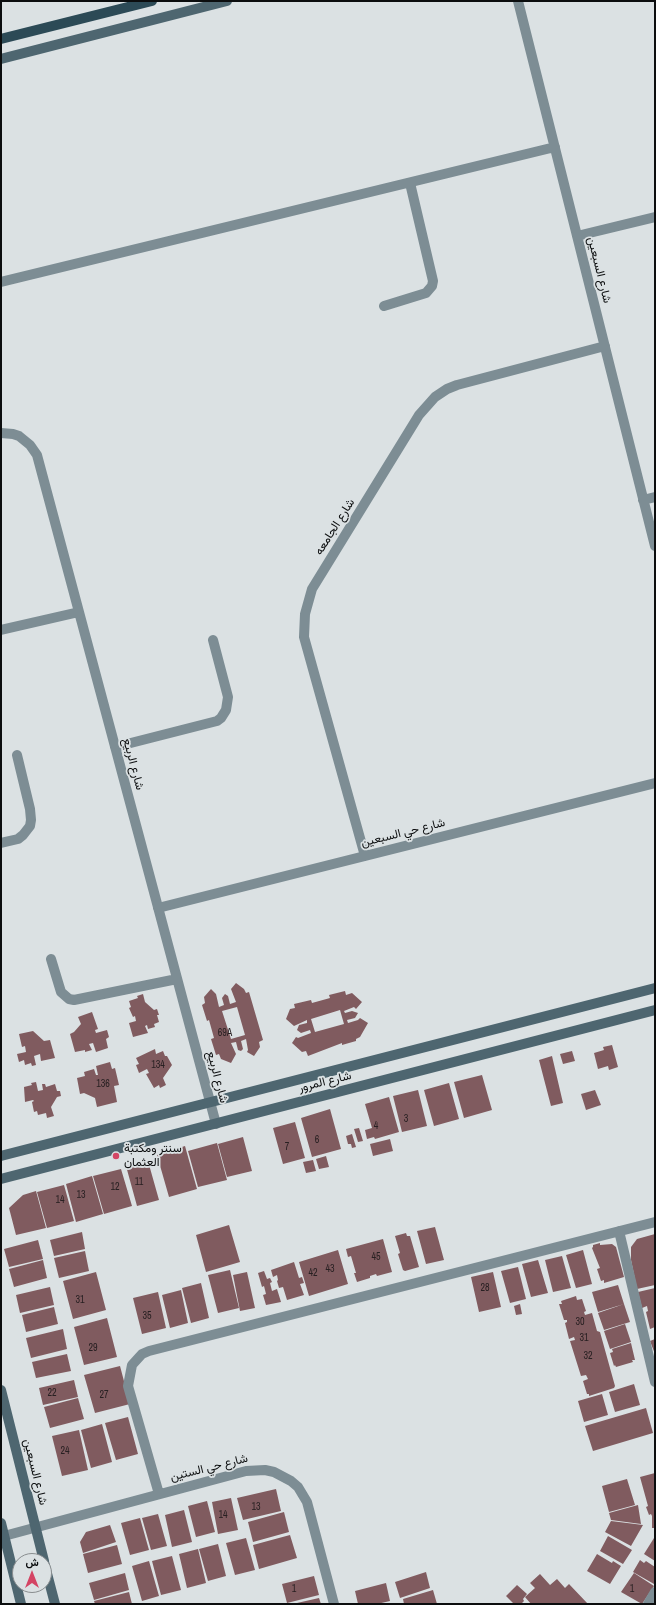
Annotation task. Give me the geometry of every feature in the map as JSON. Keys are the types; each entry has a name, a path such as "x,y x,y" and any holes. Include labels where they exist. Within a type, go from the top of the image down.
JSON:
{"main road":[{"path":"1,39 152,1"}],"street":[{"path":"1,59 227,1"},
{"name":"شارع السبعين","path":"518,1 655,546"},
{"path":"1,282 555,148"},
{"path":"384,306 426,294 434,281 410,183"},
{"path":"577,236 655,216"},
{"name":"شارع الجامعه","path":"365,856 304,637 304,614 312,589 419,415 435,397 447,389 605,346"},
{"name":"شارع الربيع","path":"1,433 20,436 30,445 37,455 216,1124"},
{"path":"643,500 655,497"},
{"path":"1,630 79,612"},
{"path":"115,747 221,718 226,710 228,697 213,640"},
{"path":"1,843 18,839 30,826 30,808 17,755"},
{"name":"شارع حي السبعين","path":"158,908 655,783"},
{"path":"51,959 61,992 69,999 74,1000 177,979"},
{"name":"شارع المرور","path":"3,1154 655,988"},
{"name":"شارع المرور","path":"1,1180 655,1010"},
{"path":"159,1494 128,1386 132,1365 142,1354 655,1222"},
{"path":"619,1231 655,1382"},
{"name":"شارع السبعين","path":"1,1390 42,1553"},
{"name":"شارع حي الستين","path":"4,1536 159,1494 255,1470 274,1472 291,1481 303,1494 309,1506 334,1604"},
{"path":"1,1523 21,1604"},
{"name":"شارع السبعين","path":"52,1592 55,1604"},
{"path":"648,1604 655,1592"}],"building":[{"path":"236,983 244,989 246,993 249,992 263,1040 259,1042 260,1047 254,1056 247,1052 246,1039 241,1041 243,1049 241,1051 238,1050 236,1042 231,1043 236,1054 231,1063 221,1059 219,1054 216,1055 211,1039 214,1038 209,1020 207,1021 202,1005 205,1003 204,997 211,989 216,994 219,1007 224,1005 222,998 225,994 228,996 230,1004 236,1002 231,989","holes":["237,1007 245,1035 231,1039 222,1011"]},
{"path":"345,991 346,995 352,993 362,1002 356,1009 354,1007 344,1011 345,1013 352,1011 358,1013 355,1018 347,1020 348,1023 360,1018 368,1023 356,1041 342,1045 342,1043 308,1056 306,1051 302,1052 292,1043 296,1037 298,1038 311,1033 310,1030 301,1033 297,1030 299,1025 307,1023 307,1020 294,1026 286,1019 290,1009 295,1008 294,1004 311,1000 312,1003 330,998 329,995","holes":["340,1010 344,1024 315,1032 311,1019"]},
{"path":"143,994 145,1002 154,1010 157,1009 159,1022 154,1024 155,1027 148,1029 147,1025 145,1026 148,1033 133,1037 129,1023 136,1021 135,1016 133,1017 129,1008 131,1007 129,1001 138,998 137,996"},
{"path":"92,1012 98,1029 95,1030 96,1033 107,1030 109,1037 106,1039 108,1048 96,1052 93,1043 89,1044 92,1050 75,1052 70,1034 74,1032 81,1024 78,1017"},
{"path":"33,1031 44,1041 50,1040 55,1058 41,1061 40,1054 34,1056 36,1065 32,1066 31,1063 25,1065 24,1060 19,1062 17,1054 26,1052 25,1046 22,1047 19,1034"},
{"path":"612,1045 618,1067 609,1070 608,1066 598,1069 594,1053 604,1050 603,1047"},
{"path":"155,1049 156,1054 163,1051 172,1065 163,1078 166,1085 160,1088 159,1085 154,1088 146,1074 149,1073 147,1069 139,1073 136,1065 139,1064 136,1058"},
{"path":"572,1051 575,1061 563,1064 560,1054"},
{"path":"552,1056 563,1103 551,1106 539,1060"},
{"path":"110,1062 112,1069 115,1068 119,1085 114,1086 117,1102 97,1107 95,1098 84,1093 80,1094 77,1078 85,1076 84,1072 94,1069 96,1075 98,1075 96,1066"},
{"path":"482,1075 492,1110 464,1118 454,1082"},
{"path":"36,1082 38,1091 43,1090 42,1084 45,1084 46,1087 55,1084 57,1091 60,1091 61,1096 57,1097 51,1107 54,1116 47,1118 46,1113 38,1115 37,1111 34,1112 33,1100 25,1102 24,1087 32,1085 31,1083"},
{"path":"449,1083 459,1119 434,1126 424,1090"},
{"path":"418,1090 427,1126 402,1132 393,1096"},
{"path":"595,1090 601,1105 586,1110 581,1094"},
{"path":"389,1097 399,1132 375,1139 374,1137 367,1139 365,1130 372,1128 365,1104"},
{"path":"330,1109 341,1149 312,1157 301,1118"},
{"path":"295,1122 305,1158 283,1164 273,1128"},
{"path":"359,1128 363,1141 358,1142 354,1129"},
{"path":"352,1134 356,1147 352,1148 351,1144 348,1144 346,1136"},
{"path":"243,1137 252,1171 227,1177 218,1144"},
{"path":"390,1139 393,1151 373,1156 370,1144"},
{"path":"217,1143 227,1180 198,1187 188,1151"},
{"path":"185,1146 197,1189 169,1197 157,1155"},
{"path":"326,1156 329,1167 319,1169 316,1159"},
{"path":"313,1160 316,1171 306,1173 303,1162"},
{"path":"148,1161 159,1200 137,1206 126,1166"},
{"path":"121,1169 132,1206 104,1214 93,1176"},
{"path":"92,1176 103,1214 76,1222 66,1184"},
{"path":"64,1185 74,1221 47,1228 37,1192"},
{"path":"36,1191 46,1228 16,1235 9,1208 23,1195"},
{"path":"229,1225 240,1262 206,1272 196,1235"},
{"path":"435,1227 444,1260 426,1264 417,1231"},
{"path":"82,1232 85,1249 54,1256 50,1240"},
{"path":"406,1233 407,1236 410,1236 419,1267 405,1271 403,1270 398,1254 400,1253 395,1236"},
{"path":"655,1234 655,1285 637,1289 631,1260 631,1247 637,1239"},
{"path":"383,1239 392,1272 377,1276 376,1274 370,1276 370,1278 357,1282 351,1256 348,1257 346,1249"},
{"path":"38,1240 43,1259 9,1267 4,1249"},
{"path":"600,1243 600,1245 612,1244 616,1247 624,1277 604,1283 604,1280 601,1281 597,1269 600,1268 592,1248 593,1245"},
{"path":"338,1250 348,1284 309,1296 299,1262"},
{"path":"583,1250 592,1284 576,1288 566,1255"},
{"path":"85,1251 89,1271 59,1278 54,1258"},
{"path":"562,1256 571,1288 553,1292 545,1260"},
{"path":"43,1260 47,1278 14,1287 9,1269"},
{"path":"538,1260 548,1293 531,1297 522,1264"},
{"path":"294,1262 299,1278 302,1277 304,1283 300,1284 304,1295 287,1300 283,1287 279,1288 277,1275 273,1277 271,1270"},
{"path":"518,1267 526,1299 510,1303 501,1271"},
{"path":"230,1270 239,1308 218,1313 208,1275"},
{"path":"264,1271 267,1279 270,1278 272,1282 270,1283 272,1291 277,1289 281,1302 266,1305 263,1295 266,1294 264,1286 262,1287 258,1273"},
{"path":"96,1272 106,1310 73,1319 63,1281"},
{"path":"247,1272 255,1308 240,1311 233,1275"},
{"path":"493,1272 501,1307 479,1312 471,1277"},
{"path":"201,1283 209,1318 191,1323 182,1288"},
{"path":"618,1285 624,1304 598,1312 592,1292"},
{"path":"50,1287 54,1305 20,1313 16,1295"},
{"path":"655,1288 655,1327 650,1329 646,1312 648,1311 647,1306 642,1308 638,1292"},
{"path":"181,1290 188,1323 170,1328 162,1295"},
{"path":"158,1292 166,1328 142,1334 133,1298"},
{"path":"576,1296 577,1300 582,1299 586,1311 584,1312 585,1315 592,1313 597,1331 600,1332 615,1386 614,1388 589,1396 583,1381 588,1379 586,1375 581,1376 570,1341 575,1340 574,1337 569,1339 565,1323 567,1320 564,1320 559,1304 562,1304 561,1301"},
{"path":"520,1304 522,1314 516,1315 514,1306"},
{"path":"624,1304 630,1322 604,1330 598,1313"},
{"path":"54,1307 58,1324 26,1332 22,1315"},
{"path":"107,1318 117,1357 84,1365 74,1327"},
{"path":"625,1324 631,1342 610,1349 604,1331"},
{"path":"63,1329 67,1349 31,1358 26,1338"},
{"path":"655,1339 655,1354 650,1341"},
{"path":"631,1343 635,1360 616,1367 615,1365 614,1366 610,1353 613,1352 612,1349"},
{"path":"67,1354 71,1371 36,1378 32,1362"},
{"path":"120,1366 130,1404 95,1413 84,1375"},
{"path":"74,1380 78,1397 43,1405 39,1388"},
{"path":"634,1384 640,1405 615,1412 609,1392"},
{"path":"602,1394 608,1415 584,1422 578,1401"},
{"path":"78,1398 84,1419 50,1428 44,1407"},
{"path":"646,1408 653,1433 593,1451 585,1426"},
{"path":"128,1417 138,1454 116,1460 105,1423"},
{"path":"102,1424 112,1462 91,1468 81,1430"},
{"path":"79,1430 88,1470 62,1476 52,1436"},
{"path":"655,1473 655,1528 652,1528 652,1516 651,1514 649,1515 646,1507 648,1506 640,1477"},
{"path":"627,1479 635,1505 609,1512 602,1486"},
{"path":"276,1489 281,1511 243,1520 237,1498"},
{"path":"231,1498 238,1530 218,1534 212,1502"},
{"path":"207,1501 215,1532 196,1537 188,1506"},
{"path":"638,1505 641,1524 611,1520 609,1513"},
{"path":"184,1510 192,1542 172,1547 165,1515"},
{"path":"284,1512 289,1532 253,1542 248,1522"},
{"path":"158,1514 167,1546 151,1550 142,1518"},
{"path":"140,1518 149,1550 130,1555 121,1523"},
{"path":"611,1521 643,1525 631,1546 605,1532"},
{"path":"110,1525 116,1542 83,1553 80,1542 86,1532"},
{"path":"290,1535 297,1558 259,1569 253,1545"},
{"path":"608,1536 632,1550 623,1564 600,1551"},
{"path":"246,1538 255,1570 235,1575 226,1543"},
{"path":"654,1538 655,1539 655,1561 644,1554"},
{"path":"218,1544 226,1576 208,1581 199,1549"},
{"path":"117,1545 122,1564 88,1573 83,1554"},
{"path":"198,1549 206,1583 187,1588 179,1554"},
{"path":"597,1554 612,1563 613,1561 621,1566 610,1584 587,1571"},
{"path":"172,1556 181,1590 161,1595 152,1561"},
{"path":"640,1560 644,1563 646,1561 655,1567 654,1584 633,1572"},
{"path":"149,1561 159,1596 142,1601 132,1566"},
{"path":"426,1572 430,1588 400,1598 395,1582"},
{"path":"125,1573 129,1590 94,1600 89,1583"},
{"path":"634,1573 654,1586 642,1604 621,1592"},
{"path":"540,1574 550,1585 557,1579 565,1588 569,1584 588,1604 531,1604 525,1597 535,1588 530,1583"},
{"path":"314,1576 319,1595 287,1603 282,1584"},
{"path":"386,1583 390,1601 377,1604 358,1604 355,1591"},
{"path":"517,1585 527,1594 521,1604 514,1604 506,1596"},
{"path":"433,1590 437,1604 404,1604 403,1599"},
{"path":"129,1592 132,1604 95,1604 94,1601"},
{"path":"319,1598 321,1604 297,1604 297,1603"}],"place":[{"name":"سنتر ومكتبة العثمان","path":"116,1156"}]}
